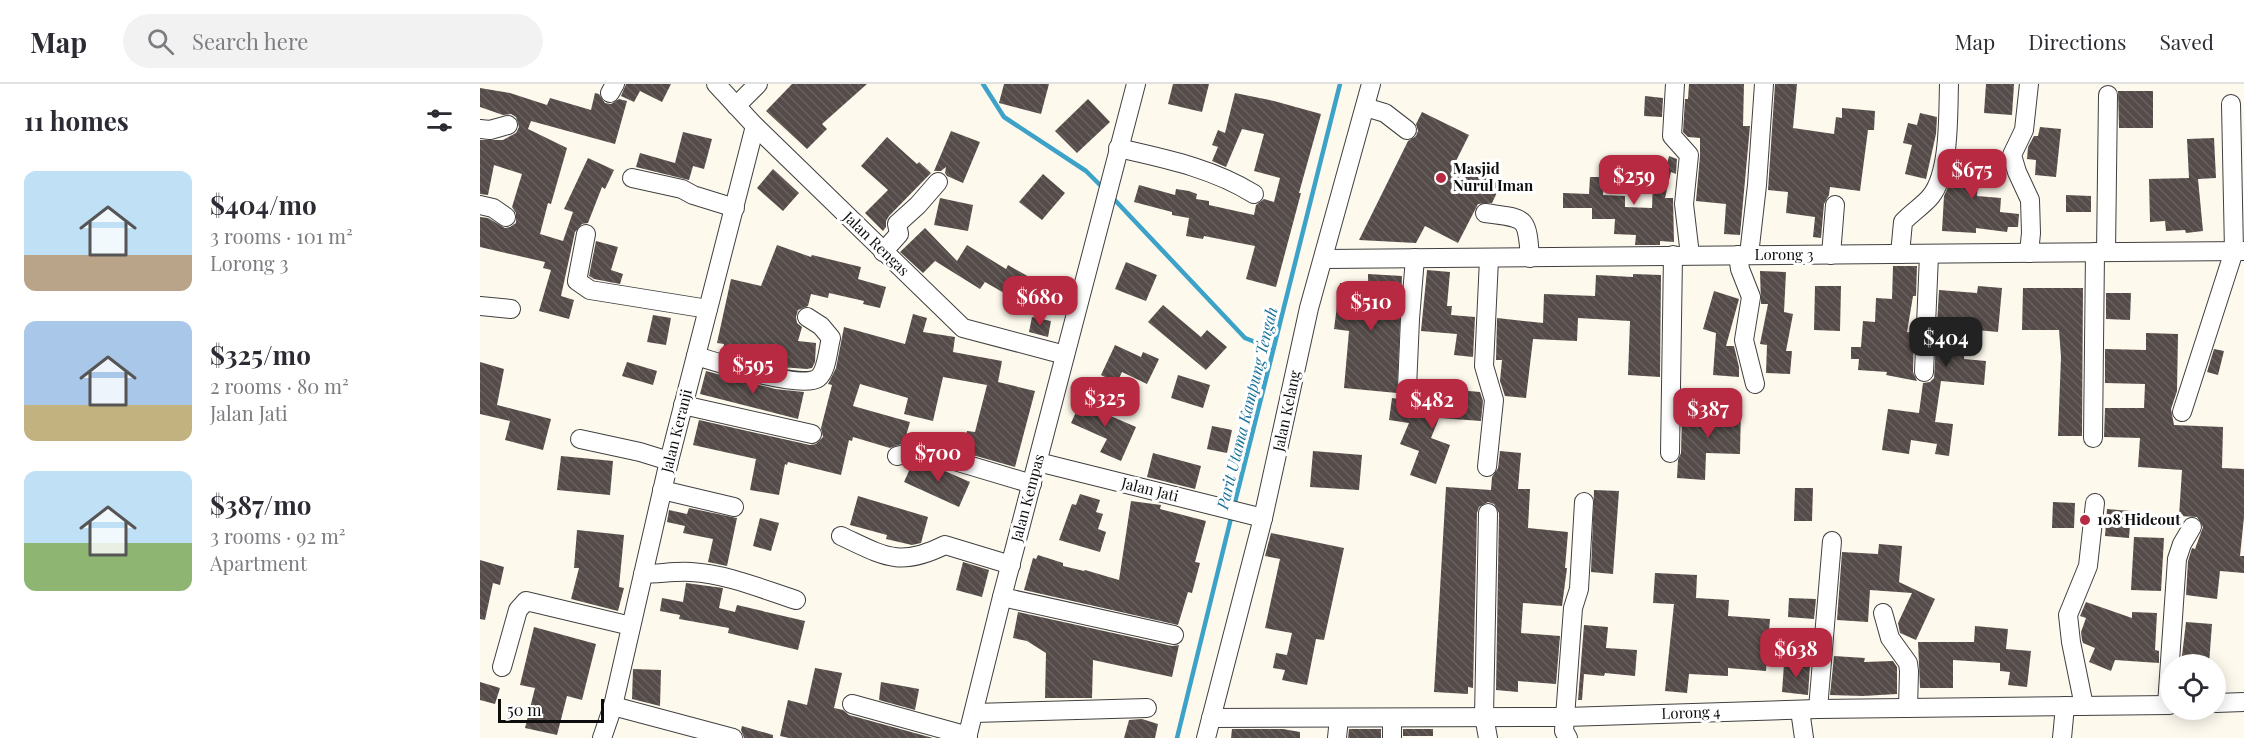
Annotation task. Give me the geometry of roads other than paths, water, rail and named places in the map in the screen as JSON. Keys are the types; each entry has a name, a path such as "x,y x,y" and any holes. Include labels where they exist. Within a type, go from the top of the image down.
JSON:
{"street":[{"name":"Jalan Rengas","path":"716,84 755,126 963,328 1065,355"},
{"path":"736,106 758,84"},
{"name":"Jalan Kempas","path":"968,737 1002,597 1136,84"},
{"name":"Jalan Kelang","path":"1206,738 1263,518 1309,309 1371,84"},
{"path":"1670,453 1684,204 1689,155 1672,136 1675,84"},
{"path":"1755,384 1744,340 1751,297 1740,269 1757,185 1764,84"},
{"path":"1900,254 1903,222 1931,196 1940,178 1947,140 1949,84"},
{"path":"2029,84 2024,130 2013,155 2017,172 2030,200 2029,253"},
{"path":"2093,438 2108,95"},
{"path":"2182,412 2239,251 2231,104"},
{"path":"1365,107 1385,113 1407,130"},
{"path":"480,129 490,130 508,124"},
{"name":"Jalan Keranji","path":"602,738 613,706 669,461 755,126"},
{"path":"1118,148 1184,162 1232,181 1254,194"},
{"path":"632,178 682,189 693,195 735,208"},
{"path":"883,252 899,234 897,224 938,182"},
{"path":"480,205 493,208 506,217"},
{"path":"1831,255 1835,205"},
{"path":"1485,213 1513,217 1523,221 1528,230 1530,258"},
{"path":"586,234 577,281 590,290 708,309"},
{"name":"Lorong 3","path":"1324,259 2239,251"},
{"path":"1924,372 1929,255"},
{"path":"1407,388 1415,258"},
{"path":"1487,467 1494,400 1484,366 1489,259"},
{"path":"480,306 511,309"},
{"path":"696,356 768,376 810,381 818,378 823,370 831,339 821,326 807,317"},
{"path":"683,405 812,434"},
{"path":"580,439 669,461"},
{"path":"897,456 914,452 928,453 1032,484"},
{"name":"Jalan Jati","path":"1038,462 1263,518"},
{"path":"662,490 734,507"},
{"path":"1568,738 1564,731 1574,608 1579,589 1584,502"},
{"path":"2084,706 2068,615 2088,566 2095,503"},
{"path":"1488,513 1485,716 1488,738"},
{"path":"2172,654 2177,559 2182,544 2192,527"},
{"path":"841,536 887,557 907,559 927,554 945,544 1011,565"},
{"path":"1804,738 1832,541"},
{"path":"643,574 690,572 705,574 796,600"},
{"path":"1002,597 1174,635"},
{"path":"502,667 518,610 526,601 631,626"},
{"path":"1883,613 1890,638 1908,663 1908,700"},
{"name":"Lorong 4","path":"1211,718 1566,717 1809,710 1908,700 2065,706 2160,705"},
{"path":"2226,703 2244,702"},
{"path":"852,704 968,737"},
{"path":"613,706 733,738"},
{"path":"2062,738 2065,706"},
{"path":"974,713 1147,708"},
{"path":"1337,738 1339,718"},
{"path":"1392,718 1392,738"}],"waterway":[{"path":"983,84 1004,117 1086,171 1103,188"},
{"name":"Parit Utama Kampung Tengah","path":"1234,506 1340,84"},
{"path":"1111,196 1245,338 1273,349"},
{"name":"Parit Utama Kampung Tengah","path":"1177,738 1232,514"}],"place":[{"name":"Masjid Nurul Iman","path":"1441,178"},
{"name":"108 Hideout","path":"2085,520"}]}
